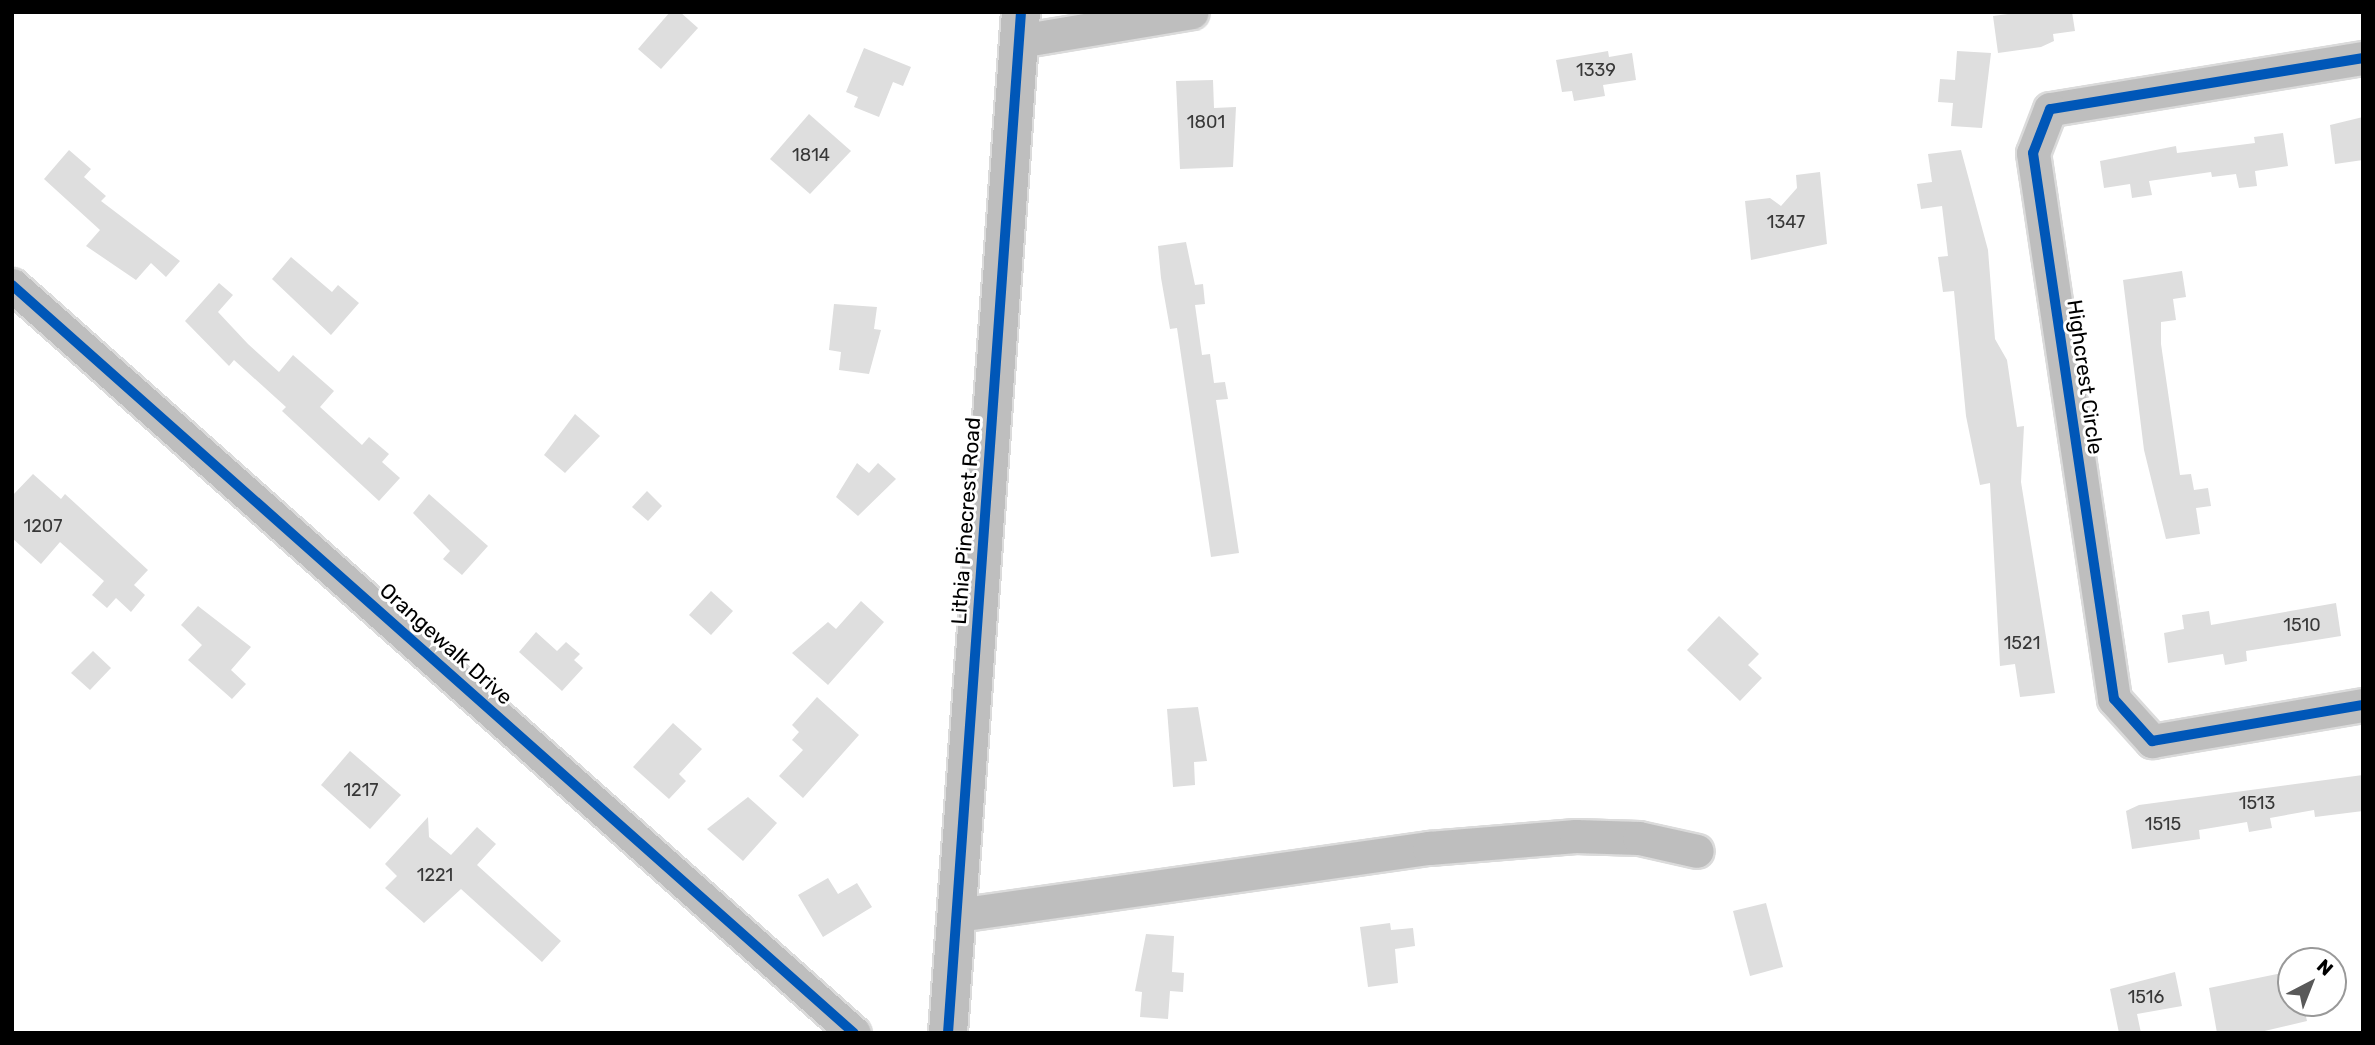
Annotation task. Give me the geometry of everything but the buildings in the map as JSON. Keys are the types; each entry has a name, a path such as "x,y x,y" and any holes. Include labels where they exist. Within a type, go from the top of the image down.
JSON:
{"main road":[{"name":"Lithia Pinecrest Road","path":"948,1033 1020,27"}],"street":[{"path":"1020,27 1192,12"},
{"name":"Highcrest Circle","path":"2363,58 2050,109 2033,153 2114,699 2152,741 2363,705"},
{"name":"Orangewalk Drive","path":"12,285 854,1033"},
{"path":"957,915 1429,848 1576,836 1639,838 1697,851"}],"cycle path":[{"path":"948,1033 1021,12"},
{"path":"2363,58 2050,109 2033,153 2114,699 2152,741 2363,705"},
{"path":"12,285 854,1033"}]}
